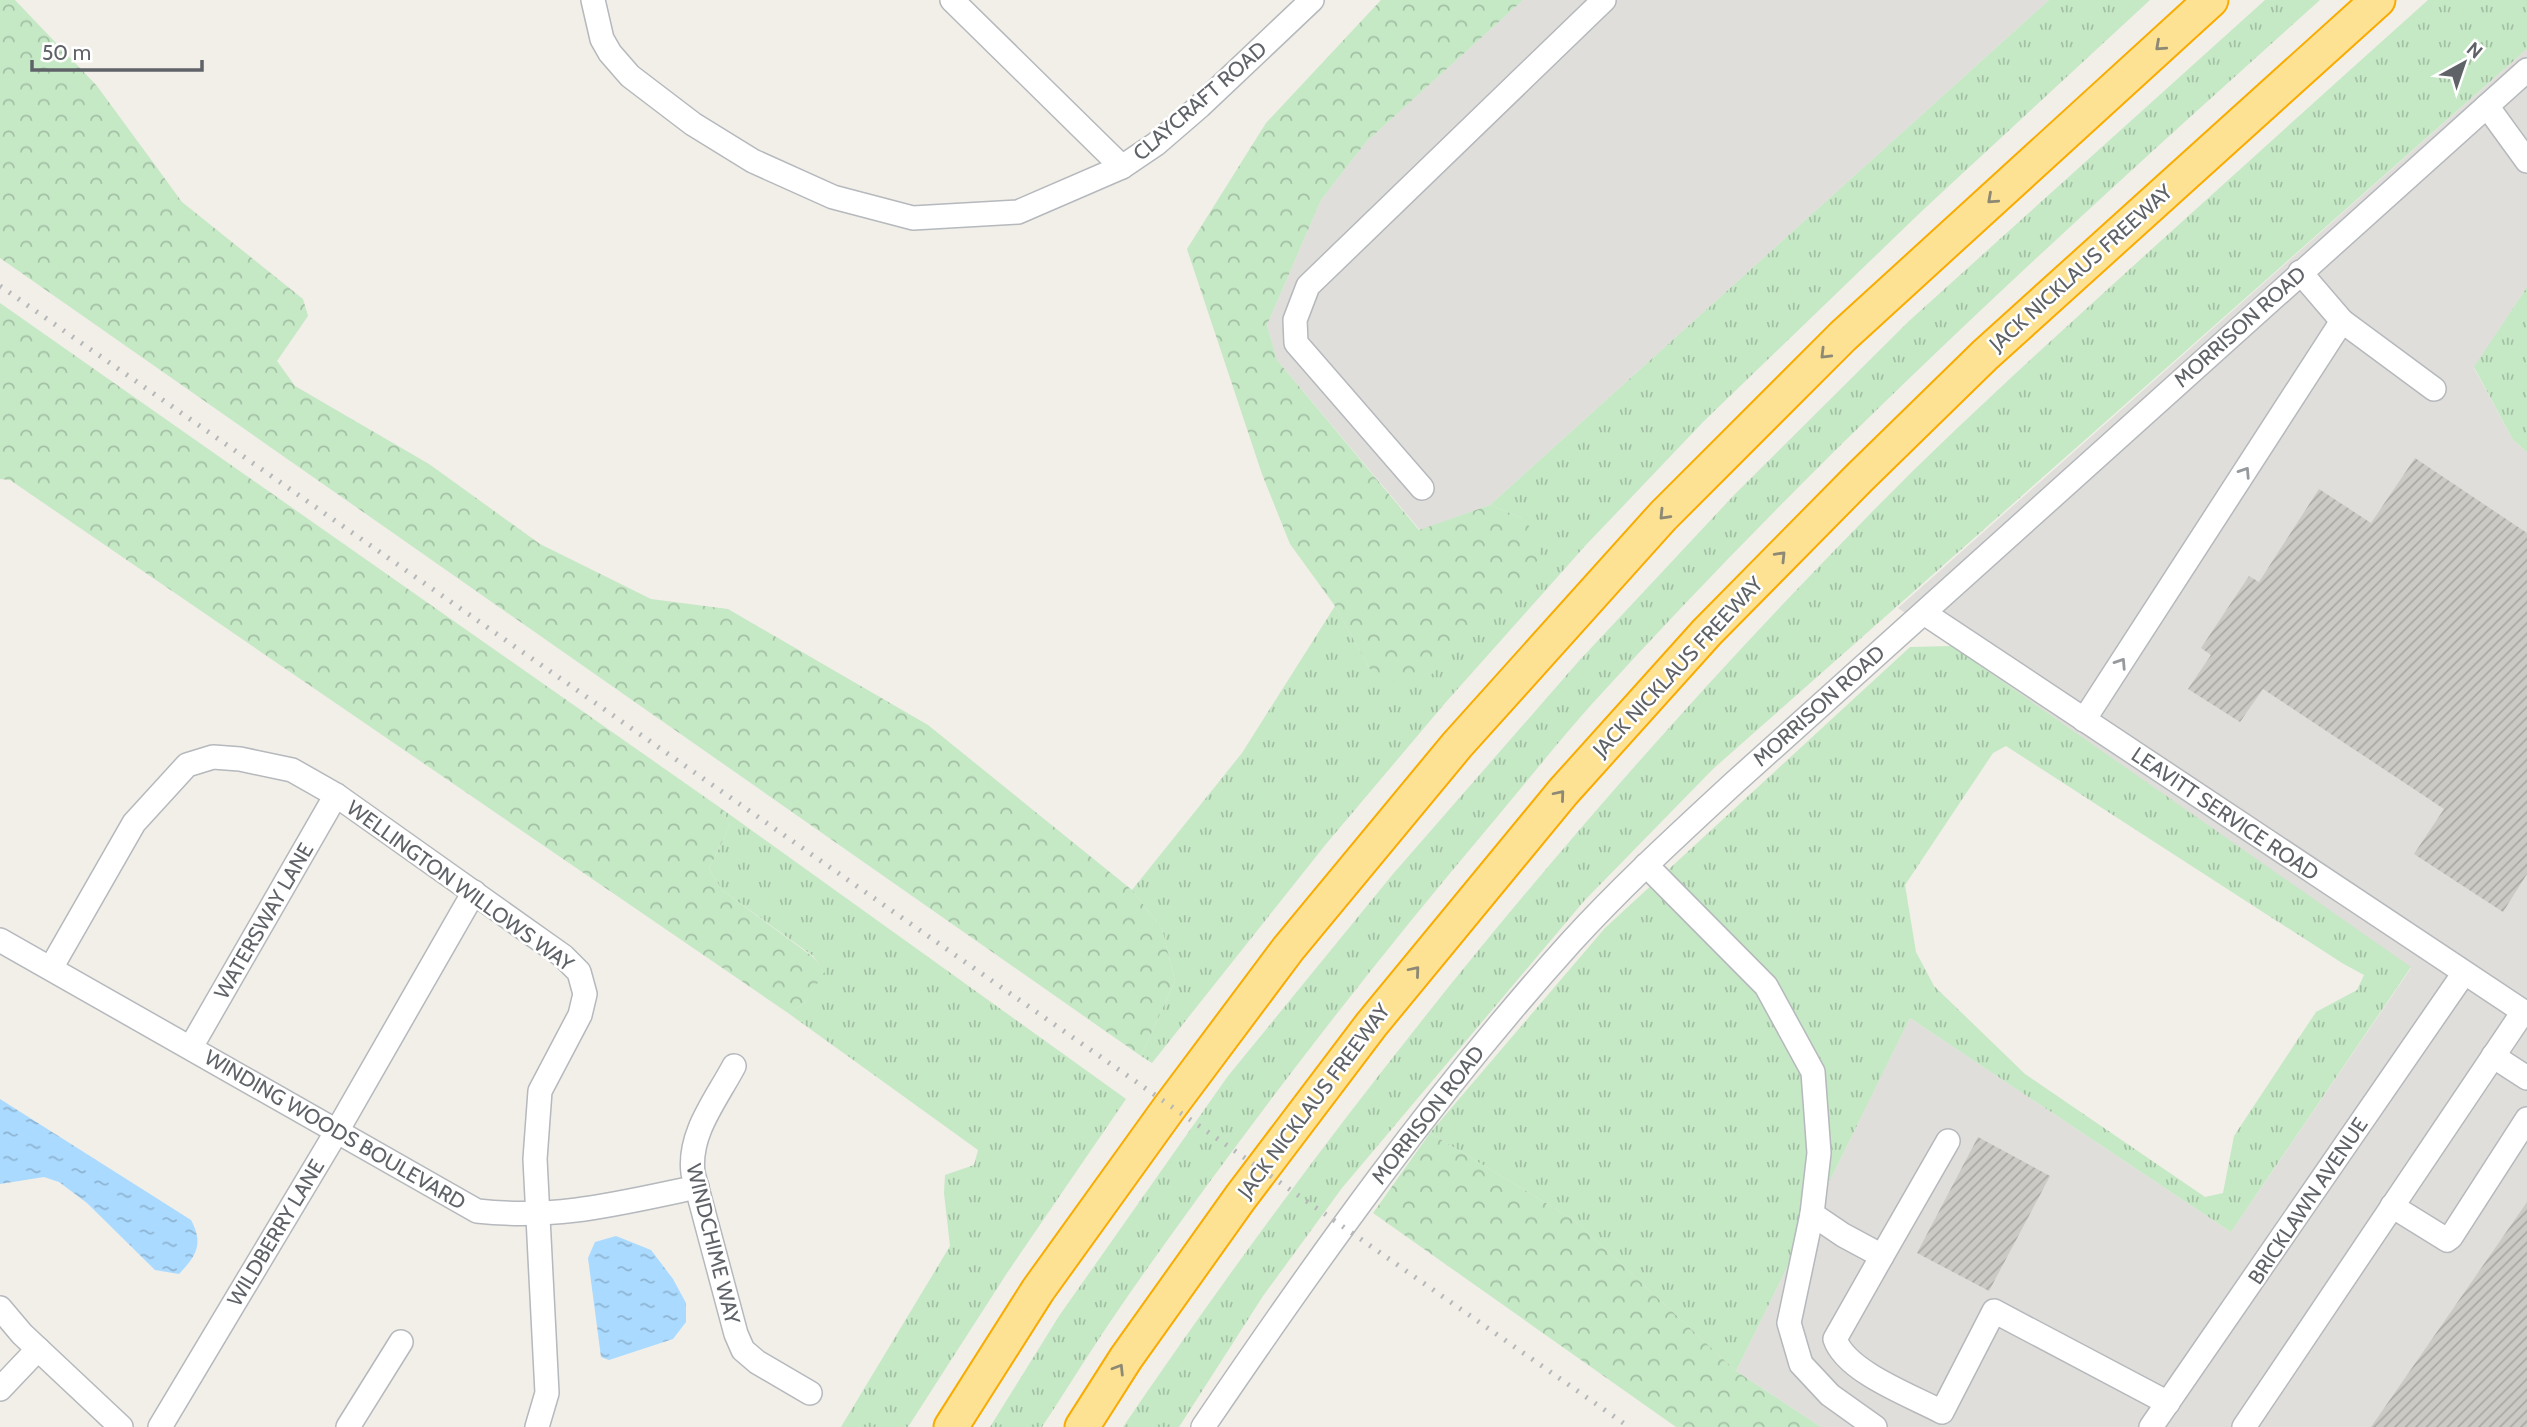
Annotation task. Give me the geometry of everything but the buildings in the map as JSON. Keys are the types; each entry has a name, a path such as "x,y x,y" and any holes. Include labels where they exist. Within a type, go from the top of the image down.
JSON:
{"highway":[{"path":"951,1427 1038,1290 1185,1086 1288,949 1457,745 1663,516 1843,336 2211,0"},
{"name":"JACK NICKLAUS FREEWAY","path":"1082,1427 1126,1358 1240,1198 1371,1025 1563,792 1689,652 1791,546 1984,355 2378,0"}],"street":[{"name":"CLAYCRAFT ROAD","path":"593,0 602,39 630,76 692,124 753,161 833,197 913,218 1018,212 1122,167 1156,144 1200,106 1312,0"},
{"path":"951,0 1122,167"},
{"path":"1422,488 1296,343 1295,320 1299,308 1308,286 1604,0"},
{"name":"MORRISON ROAD","path":"1203,1427 1268,1331 1442,1094 1573,940 1646,865 2527,70"},
{"path":"2487,106 2527,161"},
{"path":"2301,272 2342,321 2434,389"},
{"path":"2084,720 2342,321"},
{"name":"LEAVITT SERVICE ROAD","path":"1924,613 2525,1013"},
{"name":"WELLINGTON WILLOWS WAY","path":"51,968 134,823 187,765 213,757 292,769 336,795 563,956 579,972 585,994 580,1015 540,1091 535,1159 547,1393 542,1425"},
{"name":"WATERSWAY LANE","path":"191,1047 336,795"},
{"path":"1646,865 1766,986 1813,1072 1819,1153 1812,1214 1789,1323 1801,1364 1830,1395 1875,1427"},
{"name":"WILDBERRY LANE","path":"160,1427 337,1131 474,892"},
{"name":"WINDING WOODS BOULEVARD","path":"0,940 478,1211 536,1215 590,1209 696,1187"},
{"name":"BRICKLAWN AVENUE","path":"2151,1427 2464,973"},
{"path":"2244,1427 2493,1056 2525,1013"},
{"path":"2493,1056 2527,1078"},
{"name":"WINDCHIME WAY","path":"734,1066 695,1138 691,1156 696,1187 736,1334 743,1350 757,1362 810,1393"},
{"path":"2392,1206 2447,1240 2527,1119"},
{"path":"1948,1141 1835,1339 1838,1348 1856,1366 1942,1412 1994,1311 2168,1402"},
{"path":"1812,1214 1882,1256"},
{"path":"0,1308 38,1349 121,1427"},
{"path":"348,1427 401,1342"},
{"path":"0,1389 38,1349"}],"shaded area":[{"path":"1523,0 2049,0 1490,505 1420,530 1277,360 1267,325 1321,200 1366,142"},
{"path":"2527,49 2527,287 2474,368 2513,440 2527,452 2527,1427 1821,1427 1736,1371 1910,1018 2231,1232 2411,968 1898,608"}],"green space":[{"path":"0,0 15,0 97,86 182,202 303,299 308,316 277,361 295,386 429,464 540,544 651,599 728,609 928,725 1132,890 1162,929 1175,981 1141,1056 0,258"},
{"path":"1381,0 1523,0 1366,142 1321,200 1267,325 1277,360 1419,530 1490,505 1522,518 1543,542 1533,573 1432,674 1396,683 1371,671 1335,606 1290,544 1262,474 1187,249 1266,123"},
{"path":"2049,0 2150,0 1924,209 1704,421 1585,546 1446,702 1326,844 1152,1063 1141,1056 1175,981 1162,929 1132,890 1242,753 1335,606 1371,671 1522,518 1490,505"},
{"path":"2265,0 2320,0 1946,343 1765,521 1677,612 1566,734 1307,1052 1132,1290 1042,1427 990,1427 1059,1316 1228,1076 1393,874 1578,662 1735,494 1909,321"},
{"path":"2428,0 2527,0 2527,49 1713,769 1584,901 1342,1188 1263,1296 1179,1427 1123,1427 1207,1306 1383,1069 1475,954 1667,730 1767,621 1933,451"},
{"path":"2527,287 2527,452 2513,440 2474,367"},
{"path":"0,303 722,809 730,825 709,869 722,890 813,957 825,971 805,1003 788,1013 10,480 0,479"},
{"path":"1952,646 2411,967 2231,1232 1910,1018 1736,1371 1574,1220 1430,1133 1605,928 1910,647","holes":["2006,746 2364,975 2357,990 2316,1012 2234,1136 2223,1193 2205,1197 2025,1074 1934,986 1916,952 1905,885 1993,753"]},
{"path":"722,809 1126,1099 1007,1273 908,1427 841,1427 950,1246 944,1193 945,1175 974,1165 978,1150 788,1013 805,1003 824,971 813,956 722,890 709,869 730,825"},
{"path":"1430,1133 1574,1220 1736,1371 1821,1427 1676,1427 1373,1213"}],"water":[{"path":"0,1099 191,1220 197,1236 196,1249 179,1274 155,1270 87,1203 59,1182 44,1177 0,1184"},
{"path":"616,1236 651,1250 673,1279 686,1303 686,1322 673,1339 609,1360 601,1357 588,1258 595,1242"}],"railway":[{"path":"0,286 1629,1427"}]}
